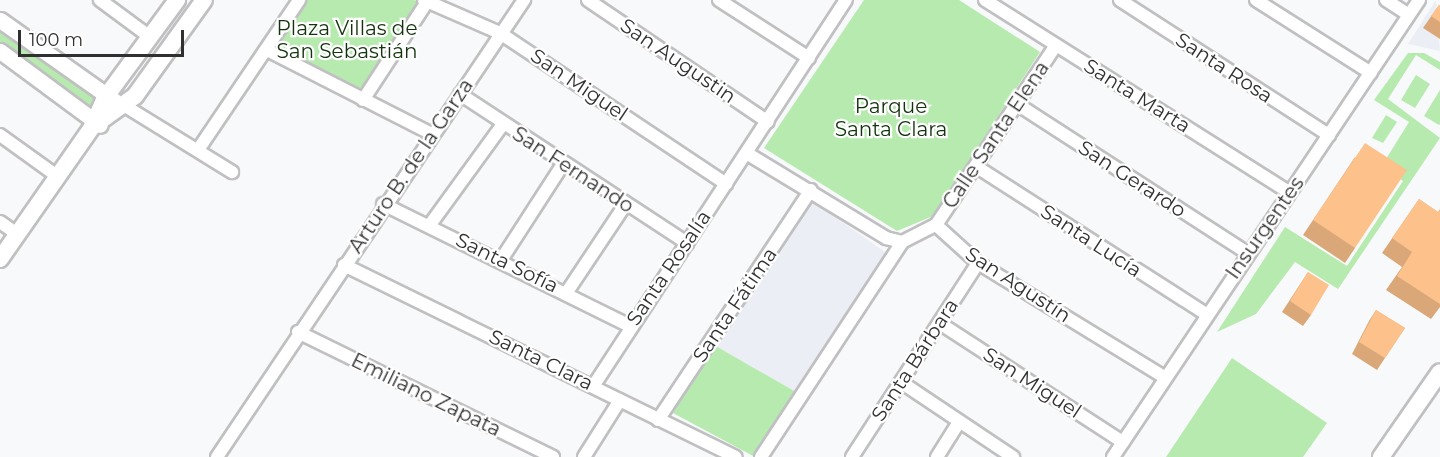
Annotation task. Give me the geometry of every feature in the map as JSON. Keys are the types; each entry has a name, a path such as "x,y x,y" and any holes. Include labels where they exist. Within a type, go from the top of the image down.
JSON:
{"main road":[{"path":"0,259 95,124 105,97 177,0"},
{"path":"95,124 125,106 204,0"},
{"path":"1386,455 1440,372"}],"street":[{"path":"100,0 150,37"},
{"path":"198,150 299,0"},
{"name":"Arturo B. de la Garza","path":"217,457 383,204 524,0"},
{"name":"San Augustin","path":"588,0 768,122"},
{"path":"718,0 808,58"},
{"name":"Santa Rosalía","path":"594,385 630,326 748,154 846,0"},
{"name":"Santa Marta","path":"985,0 1289,192"},
{"name":"Santa Rosa","path":"1120,0 1329,135"},
{"path":"1256,0 1371,73"},
{"path":"1386,0 1409,15"},
{"name":"Insurgentes","path":"1113,457 1246,253 1329,135 1419,0"},
{"path":"363,100 426,1"},
{"name":"San Miguel","path":"426,1 500,33 726,184"},
{"path":"0,20 105,97 125,106 232,172"},
{"name":"Calle Santa Elena","path":"936,225 977,167 1056,45"},
{"path":"267,50 432,134"},
{"path":"0,51 95,124"},
{"name":"San Fernando","path":"460,94 625,205 687,243"},
{"name":"San Gerardo","path":"1017,104 1246,253"},
{"path":"429,226 503,124"},
{"path":"0,135 57,176"},
{"path":"748,154 811,190 886,238 902,242"},
{"path":"501,260 563,164"},
{"name":"Santa Lucía","path":"977,167 1206,314"},
{"name":"Santa Fátima","path":"658,420 811,190"},
{"name":"Santa Sofía","path":"383,204 567,292 630,326"},
{"path":"567,292 625,205"},
{"path":"0,222 17,234"},
{"path":"762,457 902,242 936,225"},
{"name":"San Agustín","path":"936,225 978,263 1164,377"},
{"name":"Santa Bárbara","path":"852,457 941,324 978,263"},
{"name":"Santa Clara","path":"344,265 594,385 658,420 736,457"},
{"name":"San Miguel","path":"941,324 1123,442"},
{"name":"Emiliano Zapata","path":"298,332 553,457"},
{"path":"901,382 1013,457"},
{"path":"584,457 620,400"},
{"path":"937,457 959,422"}],"shaded area":[{"path":"1436,0 1440,51 1408,44"},
{"path":"808,198 891,256 796,392 714,345"}],"green space":[{"name":"Plaza Villas de San Sebastián","path":"301,0 414,0 419,2 363,94 271,47"},
{"name":"Parque Santa Clara","path":"864,0 959,0 1040,52 933,216 897,231 764,148"},
{"path":"0,28 102,102 93,112 0,43"},
{"path":"1408,53 1424,53 1440,62 1440,70 1416,55 1388,99 1440,138 1338,289 1295,262 1256,314 1217,332 1285,227 1347,266 1403,181 1381,167 1409,122 1374,100"},
{"path":"1416,75 1430,84 1415,108 1401,100"},
{"path":"1440,90 1440,124 1439,125 1424,116"},
{"path":"1386,115 1397,122 1383,143 1372,138"},
{"path":"714,345 796,392 755,457 673,413"},
{"path":"1232,358 1327,423 1303,457 1166,457"}],"building":[{"path":"1440,6 1440,22 1431,16"},
{"path":"1365,143 1407,170 1355,248 1313,220"},
{"path":"1419,199 1438,212 1440,210 1440,304 1397,276 1412,252 1392,238"},
{"path":"1308,272 1329,285 1311,315 1290,301"},
{"path":"1376,310 1405,328 1385,358 1359,342"}]}
